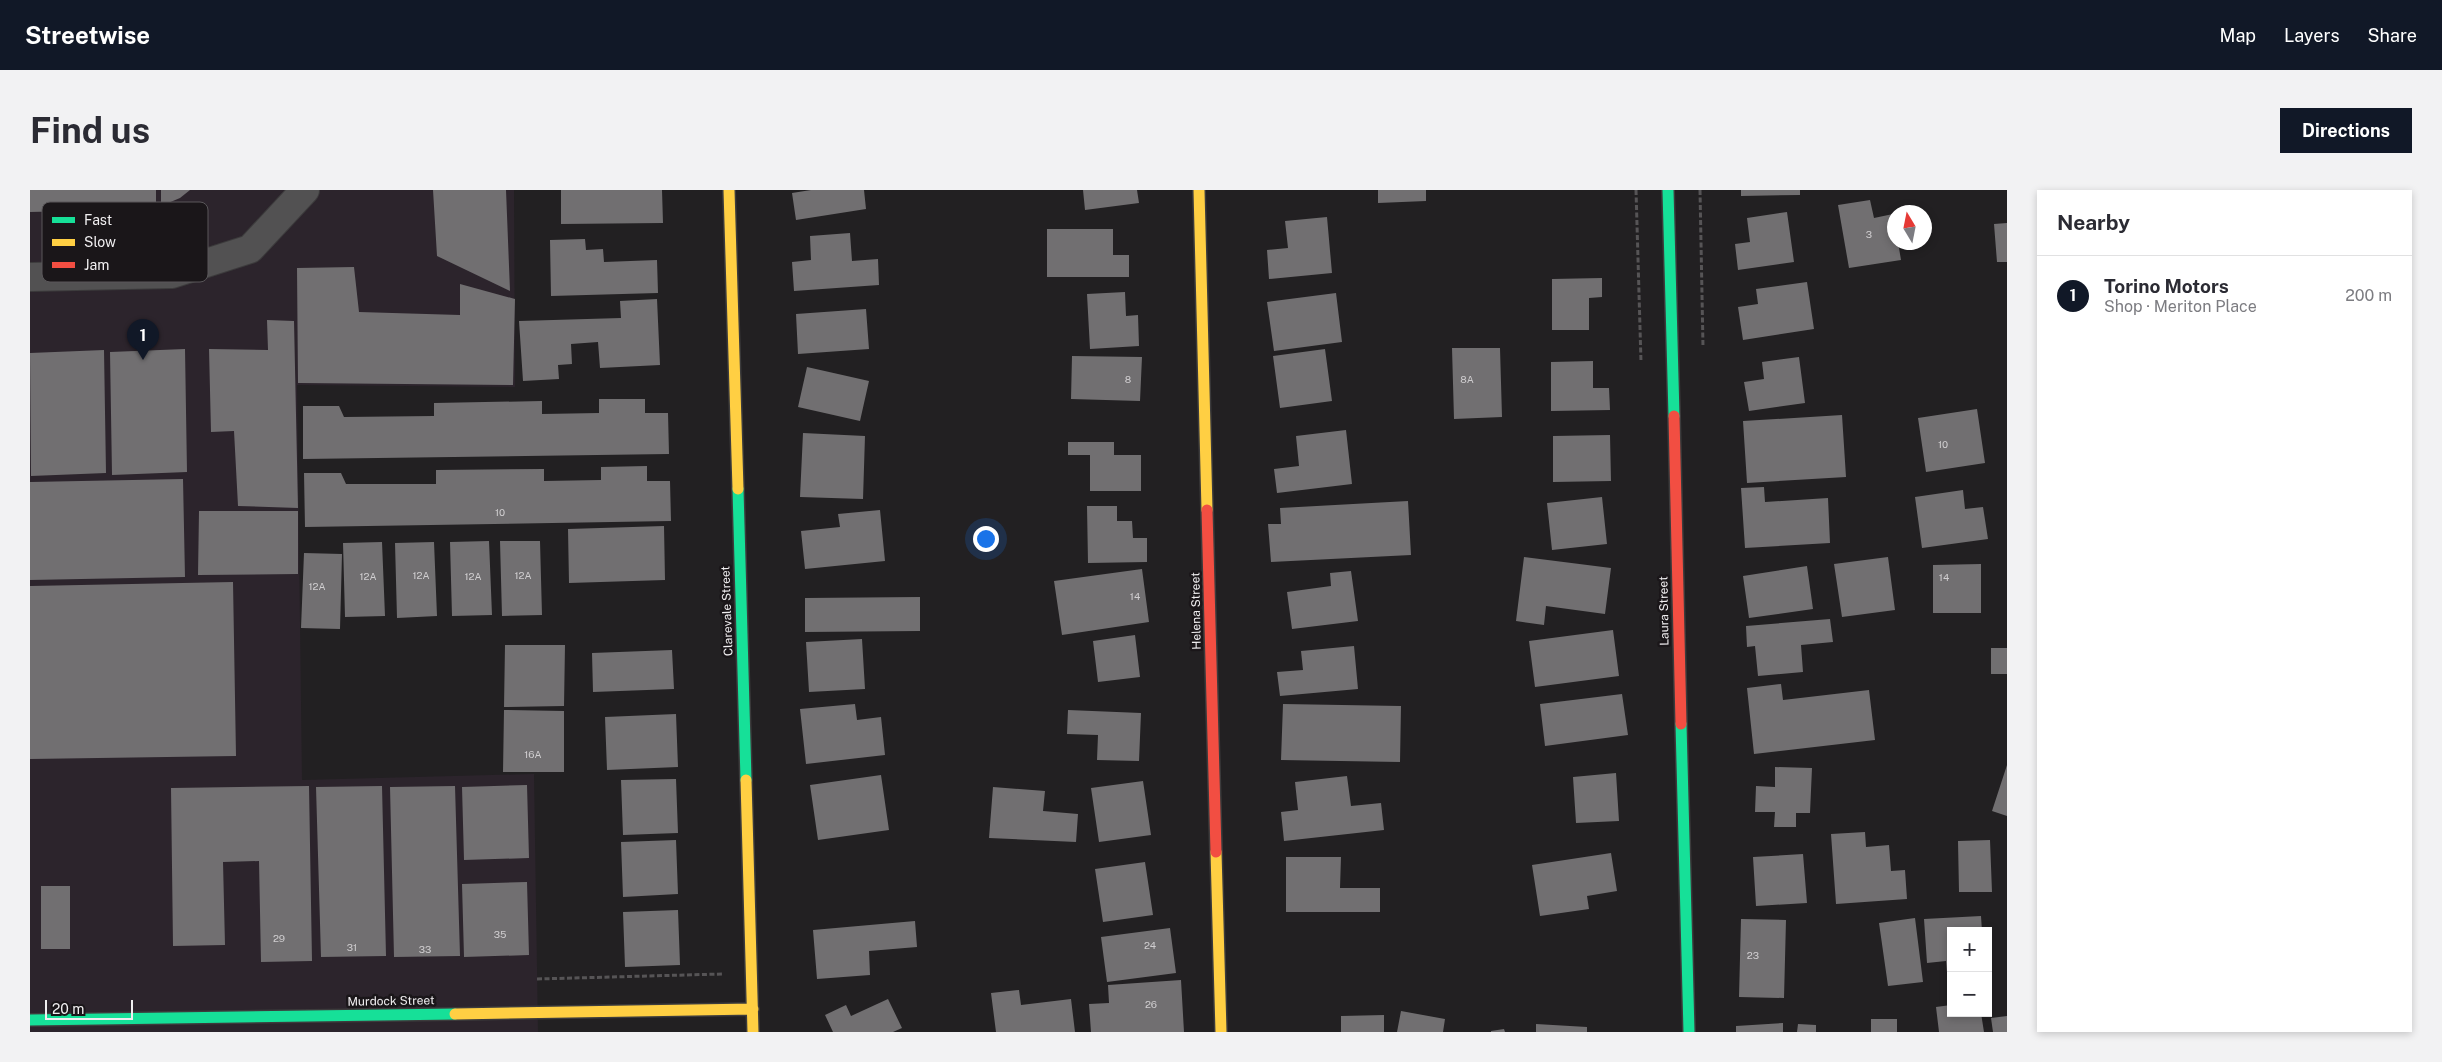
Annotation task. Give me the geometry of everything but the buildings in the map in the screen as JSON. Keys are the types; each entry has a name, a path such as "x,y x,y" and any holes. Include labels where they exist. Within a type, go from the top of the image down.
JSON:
{"street":[{"path":"208,262 250,249 305,190"},
{"name":"Clarevale Street","path":"729,190 753,1032"},
{"name":"Helena Street","path":"1199,190 1221,1032"},
{"name":"Laura Street","path":"1668,190 1689,1032"},
{"name":"Murdock Street","path":"30,1020 753,1009"}],"path":[{"path":"537,979 722,974"}],"shaded area":[{"path":"30,190 514,190 515,387 297,385 302,780 534,774 538,1032 30,1032"}],"traffic: fast":[{"path":"1668,190 1674,416"},
{"path":"738,489 746,780"},
{"path":"1681,724 1689,1032"},
{"path":"30,1020 455,1014"}],"traffic: slow":[{"path":"729,190 738,489"},
{"path":"1199,190 1207,510"},
{"path":"746,780 753,1032"},
{"path":"1216,852 1221,1032"},
{"path":"455,1014 753,1009"}],"traffic: jam":[{"path":"1674,416 1681,724"},
{"path":"1207,510 1216,852"}],"place":[{"name":"Torino Motors","path":"143,360"}]}
